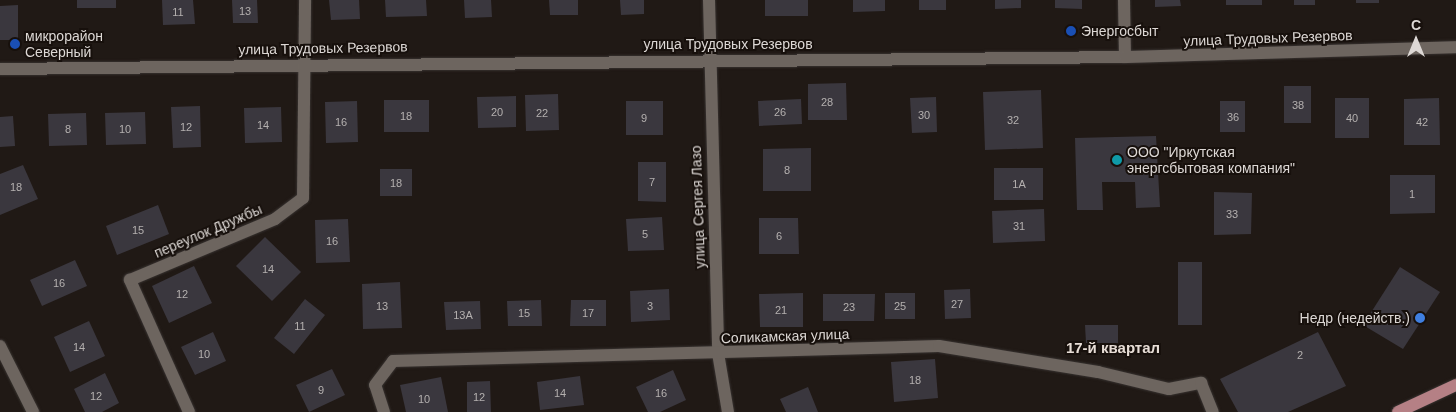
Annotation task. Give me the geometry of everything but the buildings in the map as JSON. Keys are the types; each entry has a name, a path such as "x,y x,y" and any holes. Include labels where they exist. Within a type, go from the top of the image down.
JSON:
{"main road":[{"path":"1398,412 1456,385"}],"street":[{"path":"305,0 306,63"},
{"name":"улица Сергея Лазо","path":"708,0 718,353 728,412"},
{"path":"1124,0 1124,56"},
{"name":"улица Трудовых Резервов","path":"0,69 306,63 1124,56 1456,48"},
{"name":"переулок Дружбы","path":"189,412 130,280 275,219 303,198 306,63"},
{"path":"0,346 33,412"},
{"name":"Соликамская улица","path":"384,412 375,385 393,361 939,346 1098,372 1169,389 1200,383 1213,412"}],"place":[{"name":"Энергосбыт","path":"1071,31"},
{"name":"микрорайон Северный","path":"15,44"},
{"name":"ООО \"Иркутская энергсбытовая компания\"","path":"1117,160"},
{"name":"Недр (недейств.)","path":"1420,318"}],"district":[{"name":"17-й квартал","path":"1113,348"}]}
